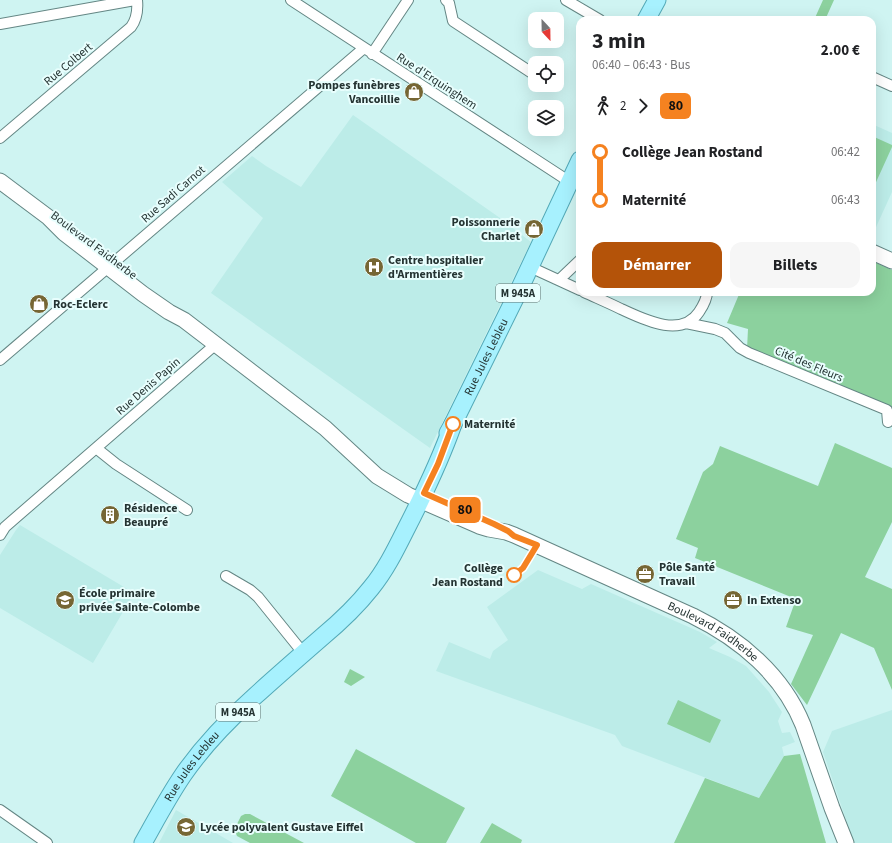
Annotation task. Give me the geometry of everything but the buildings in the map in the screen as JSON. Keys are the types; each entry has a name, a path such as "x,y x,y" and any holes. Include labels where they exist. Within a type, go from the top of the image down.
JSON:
{"main road":[{"path":"648,16 657,0"},
{"name":"Rue Jules Lebleu","path":"143,843 173,790 198,755 220,730 254,696 341,621 358,603 419,495 442,443 453,424 530,267 576,169"}],"street":[{"path":"0,24 136,0"},
{"name":"Rue Colbert","path":"0,138 131,27 136,20 136,0"},
{"name":"Rue d'Erquinghem","path":"291,0 570,182"},
{"name":"Rue Sadi Carnot","path":"0,360 112,264 368,51 408,0"},
{"path":"446,0 449,3 453,21 528,70"},
{"path":"566,0 593,16"},
{"path":"876,79 892,86"},
{"name":"Boulevard Faidherbe","path":"0,173 40,205 75,228 112,264"},
{"name":"Boulevard Faidherbe","path":"0,181 48,217 64,233 166,300 184,320 325,428 404,482 419,495 484,528 506,532 704,621 739,643 778,681 790,699 803,725 846,843"},
{"path":"876,254 892,261"},
{"path":"559,280 576,264"},
{"path":"530,267 576,288"},
{"path":"592,296 635,316 650,322 664,325 686,323 700,312 706,296"},
{"name":"Cité des Fleurs","path":"686,323 715,329 728,335 740,348 749,353 887,410 888,422"},
{"name":"Rue Denis Papin","path":"0,535 13,520 216,344"},
{"path":"96,448 116,464 187,510"},
{"path":"226,576 250,590 258,597 304,654"},
{"name":"Boulevard Faidherbe","path":"832,808 841,843"},
{"path":"0,810 47,843"}],"shaded area":[{"name":"Centre hospitalier d'Armentières","path":"353,115 500,218 531,242 430,448 211,293 263,218 222,182 252,156 301,187"},
{"path":"876,126 892,133 892,192 876,227"},
{"name":"École primaire privée Sainte-Colombe","path":"20,525 134,593 93,663 0,608 0,555"},
{"name":"Collège Jean Rostand","path":"538,570 582,589 591,584 700,632 717,642 709,648 746,666 769,692 782,712 778,721 782,733 790,732 795,742 782,747 784,756 759,798 622,746 615,735 436,671 449,642 490,659 493,651 508,640 487,607"},
{"path":"892,710 892,843 854,843 823,752 832,731"},
{"name":"Lycée polyvalent Gustave Eiffel","path":"176,810 233,843 159,843"}],"green space":[{"path":"823,0 834,0 827,16 816,16"},
{"path":"876,138 892,145 876,182"},
{"path":"876,263 892,270 892,409 747,349 748,329 727,323 738,296 876,296"},
{"path":"835,443 892,468 892,522 865,577 892,589 892,690 874,648 841,633 807,705 791,684 813,635 786,627 796,599 695,558 698,548 676,539 703,472 713,464 720,446 818,486"},
{"path":"350,669 365,677 351,686 344,682"},
{"path":"678,700 721,720 710,743 667,724"},
{"path":"356,749 465,808 446,843 416,843 331,796"},
{"path":"800,754 826,843 674,843 705,778 759,798 784,756"},
{"path":"250,814 304,843 250,843 237,836 235,831 241,816"},
{"path":"492,823 522,840 521,843 480,843"}],"bus line":[{"name":"80","path":"453,424 438,464 424,493 494,524 508,531 514,536 537,545 523,568 514,575"}],"place":[{"name":"Pompes funèbres Vancoillie","path":"414,92"},
{"name":"Poissonnerie Charlet","path":"534,229"},
{"name":"Centre hospitalier d'Armentières","path":"374,267"},
{"name":"Roc-Eclerc","path":"39,304"},
{"name":"Maternité","path":"453,424"},
{"name":"Résidence Beaupré","path":"110,515"},
{"name":"Pôle Santé Travail","path":"645,574"},
{"name":"Collège Jean Rostand","path":"514,575"},
{"name":"École primaire privée Sainte-Colombe","path":"65,600"},
{"name":"In Extenso","path":"733,600"},
{"name":"Lycée polyvalent Gustave Eiffel","path":"186,827"}]}
